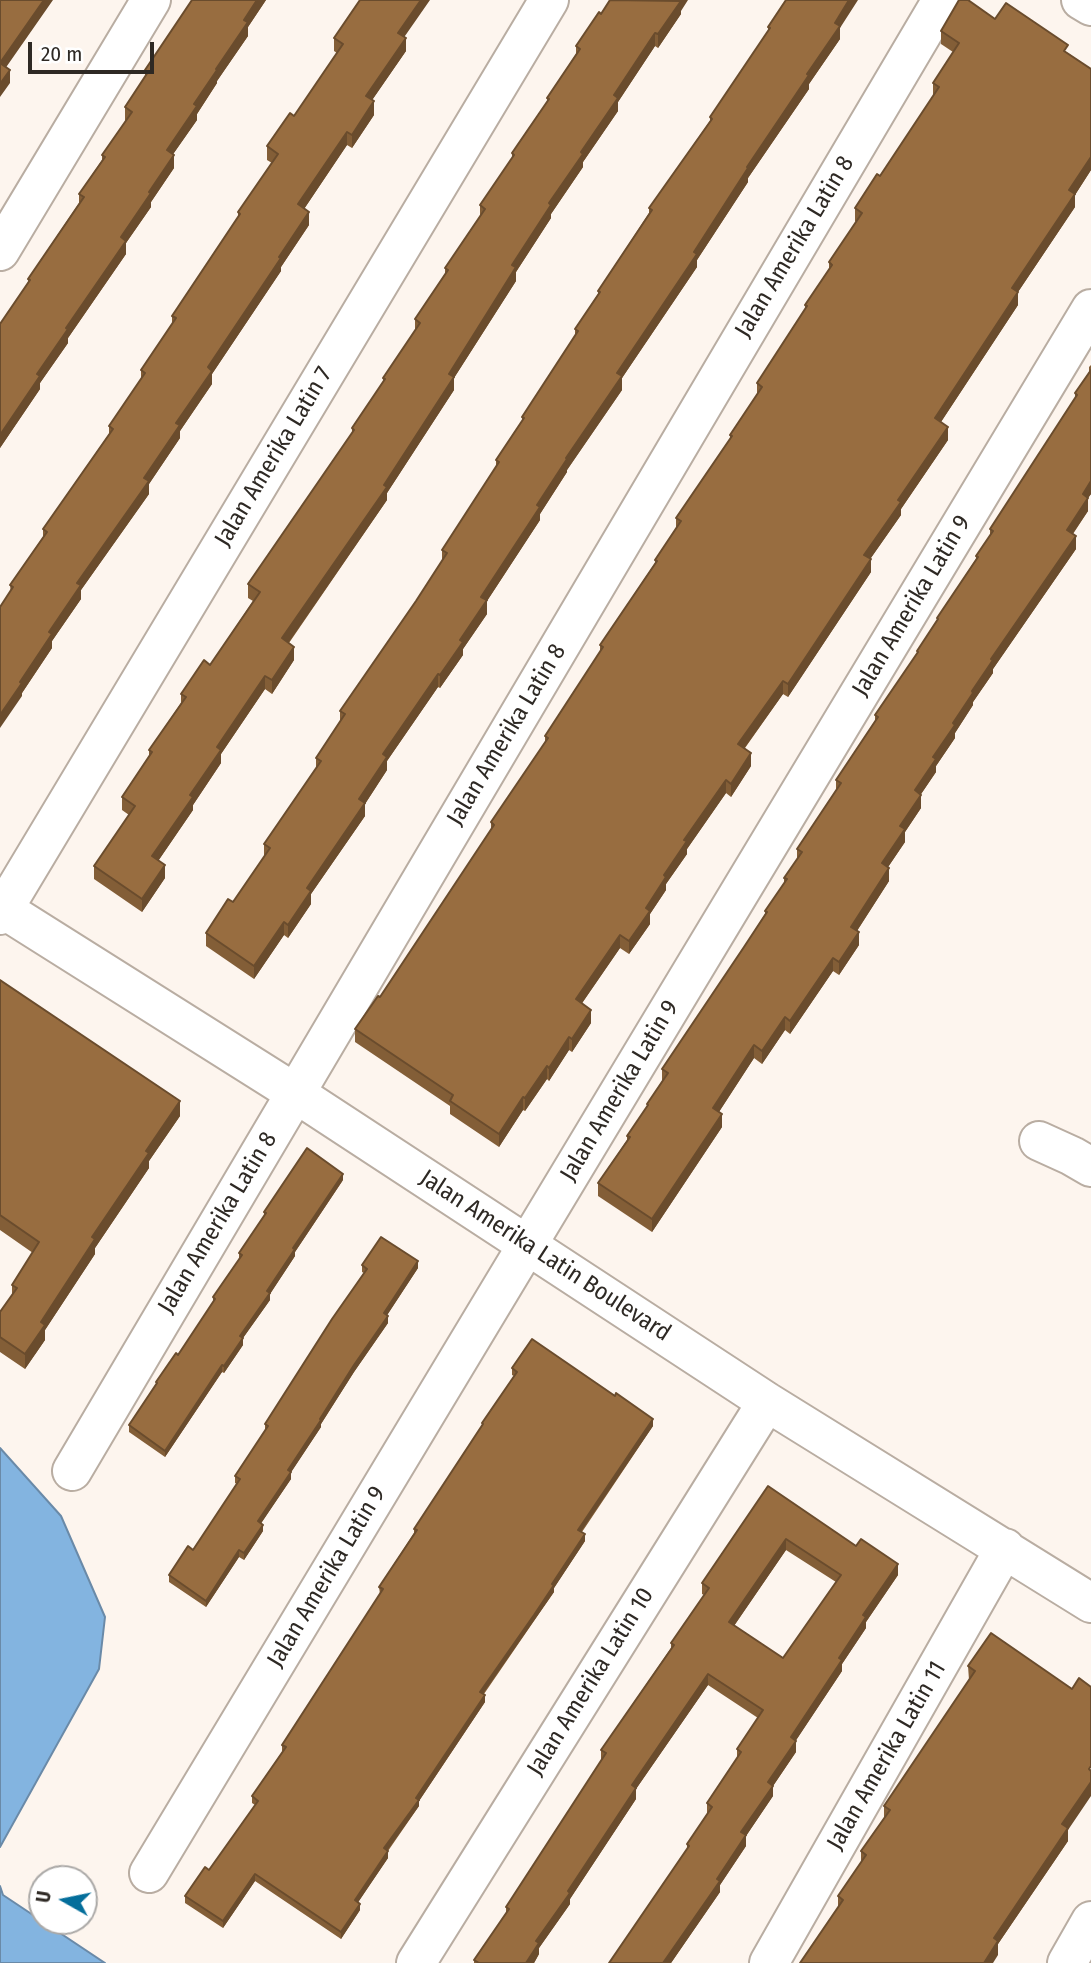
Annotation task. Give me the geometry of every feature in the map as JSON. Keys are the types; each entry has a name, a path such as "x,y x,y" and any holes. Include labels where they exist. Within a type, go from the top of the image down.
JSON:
{"street":[{"path":"0,251 151,0"},
{"name":"Jalan Amerika Latin 7","path":"1,910 549,0"},
{"name":"Jalan Amerika Latin 8","path":"72,1471 942,0"},
{"path":"1081,0 1091,6"},
{"name":"Jalan Amerika Latin 9","path":"149,1873 1091,309"},
{"name":"Jalan Amerika Latin Boulevard","path":"1,910 296,1093 767,1402 1091,1603"},
{"path":"1039,1141 1091,1167"},
{"name":"Jalan Amerika Latin 10","path":"415,1963 767,1402"},
{"name":"Jalan Amerika Latin 11","path":"769,1963 1005,1548"},
{"path":"1067,1963 1091,1921"}],"water":[{"path":"0,1448 61,1516 105,1617 99,1669 0,1847"},
{"path":"0,1886 3,1895 28,1912 28,1935 63,1935 105,1963 0,1963"}],"building":[{"path":"0,0 44,0 0,63"},
{"path":"192,0 257,0 244,20 248,22 167,150 174,155 121,237 126,241 66,328 68,329 37,374 40,376 0,435 0,324 84,197 79,194 132,112 125,107 148,72 145,70"},
{"path":"360,0 421,0 398,33 406,38 366,96 374,101 352,135 347,132 298,204 309,212 208,367 212,371 176,423 180,425 144,478 149,481 77,583 81,585 49,632 52,634 0,715 0,607 13,587 10,585 47,532 43,529 113,429 109,426 145,373 141,370 176,318 172,316 278,154 267,146 290,113 294,116 343,44 334,38"},
{"path":"610,0 681,1 658,34 655,33 614,95 618,98 581,152 583,154 549,203 551,205 512,265 516,267 449,374 454,377 384,485 387,487 282,638 294,647 272,680 265,676 217,747 221,750 190,795 193,797 152,856 165,865 142,899 94,866 135,806 122,797 152,752 149,750 186,697 181,694 204,660 210,665 260,592 248,584 354,430 352,428 420,323 415,319 448,270 445,268 485,209 480,205 580,49 576,46"},
{"path":"786,0 849,0 835,23 840,26 747,167 694,252 697,254 617,373 622,376 566,458 537,505 540,507 481,597 487,600 460,640 463,642 383,754 387,757 359,799 365,803 307,888 311,891 288,925 284,922 254,966 206,933 228,899 233,902 270,848 264,844 321,761 316,758 345,714 340,711 447,553 442,550 499,462 496,460 524,418 522,417 578,331 575,329 600,292 598,291 652,210 649,208 712,119 710,117"},
{"path":"959,0 968,0 995,19 1006,3 1068,45 1064,51 1091,69 1091,157 1069,190 1075,194 1012,288 1018,292 935,418 948,427 864,555 871,559 788,684 783,681 738,744 751,753 731,784 726,780 684,840 687,841 646,908 650,911 629,941 620,935 576,999 591,1010 572,1039 569,1037 549,1068 547,1066 525,1098 523,1097 499,1134 450,1101 453,1095 355,1029 378,996 380,997 494,825 491,822 548,738 545,736 603,647 600,645 681,521 676,518 762,387 757,383 832,265 829,262 862,213 855,208 877,174 880,176 939,87 933,83 959,43 941,31"},
{"path":"0,63 10,70 0,84"},
{"path":"1091,370 1091,481 1083,494 1088,498 1067,530 1076,536 991,659 993,660 953,723 955,725 933,757 936,759 915,790 921,795 900,826 905,829 882,863 889,868 851,927 859,932 839,962 833,958 790,1021 785,1017 762,1051 754,1045 713,1108 722,1114 652,1219 598,1183 630,1137 627,1136 668,1073 662,1069 787,879 784,878 802,852 797,849 841,783 836,780 878,717 875,715 978,557 976,556 993,531 990,529"},
{"path":"0,980 180,1101 146,1151 149,1153 92,1237 95,1239 41,1322 45,1325 25,1354 0,1337 0,1312 17,1288 12,1285 39,1242 0,1215"},
{"path":"307,1148 343,1174 293,1248 295,1249 267,1291 270,1293 240,1336 243,1338 165,1451 129,1425 215,1299 213,1297 242,1255 239,1253"},
{"path":"381,1237 418,1261 384,1313 388,1316 354,1365 288,1470 291,1472 258,1521 263,1525 244,1553 239,1550 206,1601 169,1575 188,1546 193,1550 240,1479 235,1476 268,1426 265,1424 367,1269 362,1265"},
{"path":"532,1339 653,1419 578,1530 585,1534 552,1584 554,1585 480,1692 485,1695 416,1798 419,1800 384,1848 388,1851 355,1900 360,1904 341,1932 255,1874 223,1921 185,1896 205,1867 209,1870 258,1801 252,1796 286,1747 282,1745 383,1589 379,1587 417,1530 414,1529 517,1372 512,1368"},
{"path":"768,1486 856,1546 861,1539 898,1564 863,1615 866,1617 839,1658 842,1660 791,1737 796,1741 768,1782 773,1786 741,1832 746,1835 717,1879 720,1881 663,1963 609,1963 689,1846 687,1844 712,1807 707,1803 741,1752 737,1749 763,1710 708,1674 632,1785 636,1788 568,1891 570,1893 536,1941 539,1943 526,1963 479,1963 474,1960 509,1909 506,1907 606,1753 601,1750 674,1645 671,1643 709,1588 702,1583","holes":["786,1539 841,1575 783,1658 729,1622"]},
{"path":"991,1633 1072,1689 1079,1678 1091,1687 1091,1782 1062,1824 1068,1828 994,1938 998,1941 984,1963 800,1963 843,1900 838,1896 866,1855 861,1851 890,1810 884,1806 975,1671 968,1666"}]}
